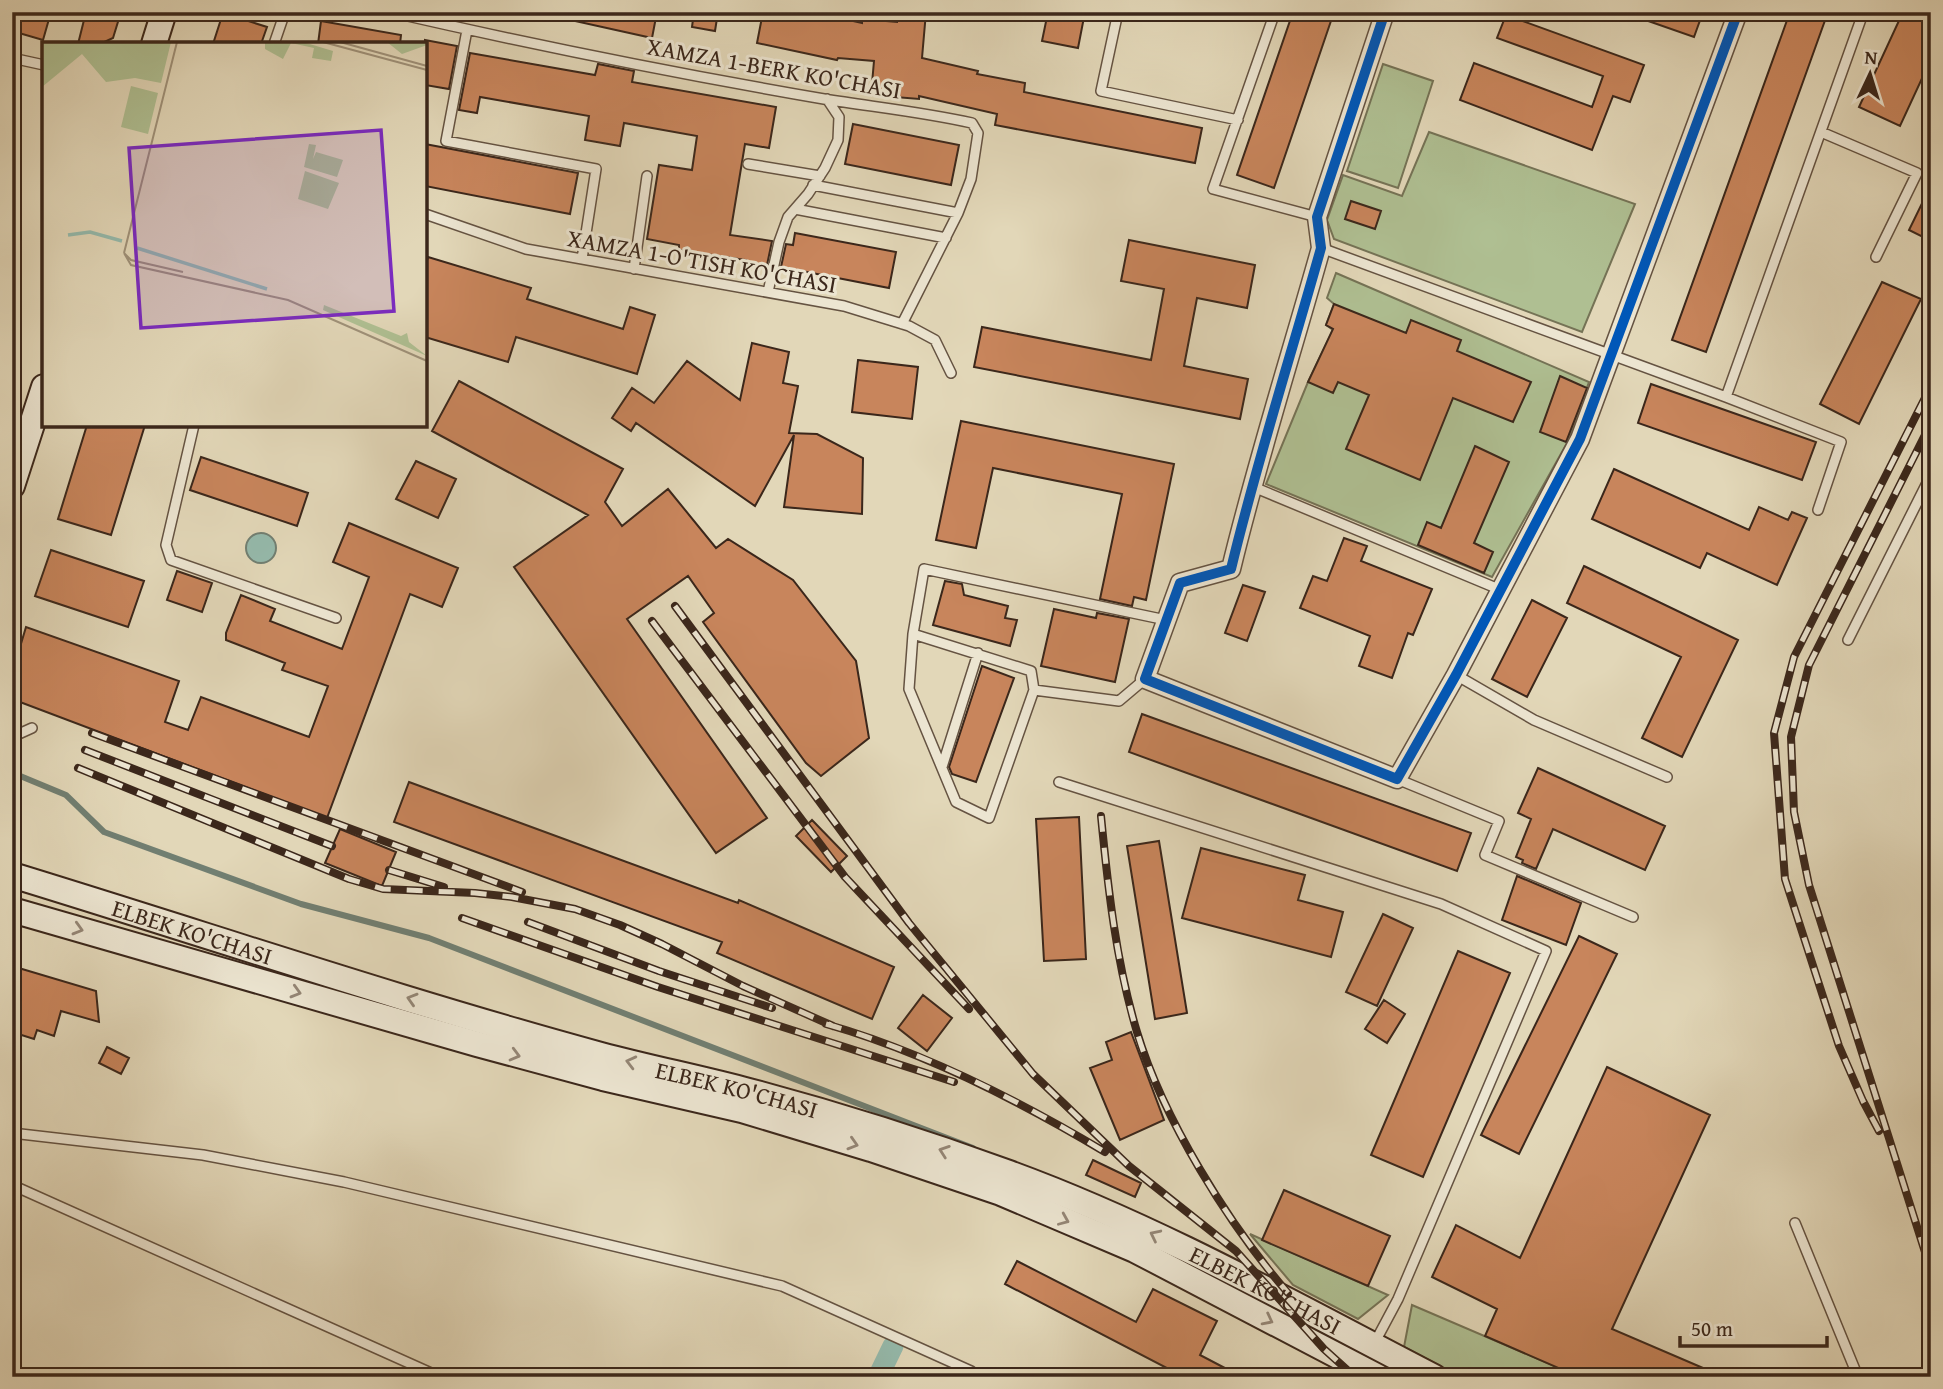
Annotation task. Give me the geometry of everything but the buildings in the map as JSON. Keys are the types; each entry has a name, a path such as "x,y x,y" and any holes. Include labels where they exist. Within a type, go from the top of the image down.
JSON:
{"main road":[{"path":"155,42 164,12"},
{"path":"12,486 42,393"},
{"name":"ELBEK KO'CHASI","path":"12,875 489,1023 604,1056 751,1091 880,1130 1010,1174 1142,1228 1434,1377"},
{"name":"ELBEK KO'CHASI","path":"12,910 477,1044 603,1078 742,1110 871,1149 1001,1193 1135,1250 1378,1377"}],"street":[{"path":"1384,12 1317,217 1321,248 1251,486 1231,569 1180,583 1145,679 1397,779 1456,676 1580,439 1738,12"}],"lane":[{"path":"275,42 285,12"},
{"name":"XAMZA 1-BERK KO'CHASI","path":"390,12 545,47 972,123 978,133 971,179 958,213 902,324"},
{"path":"1118,12 1101,91 1238,120"},
{"path":"1275,12 1213,189 1317,217"},
{"path":"1726,397 1861,19 1856,12"},
{"path":"467,30 446,141 596,169 582,259"},
{"path":"12,58 42,65"},
{"path":"768,292 779,242 788,217 820,176 838,140 839,117 827,99"},
{"path":"1821,132 1917,173 1876,257"},
{"path":"748,164 820,176"},
{"path":"634,269 647,176"},
{"path":"813,186 958,213"},
{"path":"795,209 946,237"},
{"name":"XAMZA 1-O'TISH KO'CHASI","path":"427,215 526,249 845,306 902,324 935,340 951,373"},
{"path":"1321,248 1726,397 1840,442 1818,510"},
{"path":"194,427 166,545 171,560 336,618"},
{"path":"1848,640 1931,475"},
{"path":"1251,486 1502,590"},
{"path":"913,634 1031,671 1034,690 989,818 957,802 909,689 913,634 924,569 1166,620"},
{"path":"942,767 978,653"},
{"path":"1456,676 1534,720 1667,777"},
{"path":"1034,690 1119,701 1145,679"},
{"path":"12,737 32,728"},
{"path":"1397,779 1499,821 1485,855 1633,917"},
{"path":"1059,782 1441,904 1546,951 1398,1299 1373,1345"},
{"path":"12,1133 203,1155 344,1182 782,1286 971,1371 977,1377"},
{"path":"12,1185 440,1377"},
{"path":"1795,1223 1858,1377"}],"shaded area":[{"path":"1383,64 1433,81 1398,188 1347,171"},
{"path":"1429,132 1635,204 1582,332 1334,239 1327,220 1343,175 1402,196"},
{"path":"1336,273 1589,382 1567,443 1492,577 1266,484 1308,382 1333,330 1326,325 1334,304 1327,298"},
{"path":"261,533 272,537 276,548 272,559 261,563 250,559 246,548 250,537"},
{"path":"1250,1234 1388,1295 1358,1319 1293,1285"},
{"path":"1412,1305 1580,1377 1461,1377 1404,1347"}],"waterway":[{"path":"13,773 66,795 104,832 301,904 429,938 973,1148"},
{"path":"878,1377 893,1346"}],"railway":[{"path":"1879,1131 1839,1046 1785,879 1774,733 1794,657 1931,386"},
{"path":"1931,423 1809,665 1791,737 1794,812 1809,885 1931,1271"},
{"path":"675,606 909,923 1033,1074 1129,1166 1236,1251 1324,1349 1355,1377"},
{"path":"652,621 845,877 969,1009"},
{"path":"92,733 522,892"},
{"path":"85,750 332,846"},
{"path":"78,768 349,879 383,889 475,893 575,909 662,944 743,986 833,1026"},
{"path":"1101,816 1118,952 1137,1032 1149,1065 1163,1100 1200,1170 1243,1236 1288,1293"},
{"path":"389,870 444,887"},
{"path":"462,918 658,987 954,1082"},
{"path":"528,922 659,971 772,1008"},
{"path":"826,1024 899,1048 970,1079 1105,1152"}],"cycle path":[{"path":"1385,12 1317,217 1321,248 1231,569 1180,583 1145,679 1397,779 1456,675 1580,439 1738,12"}]}
